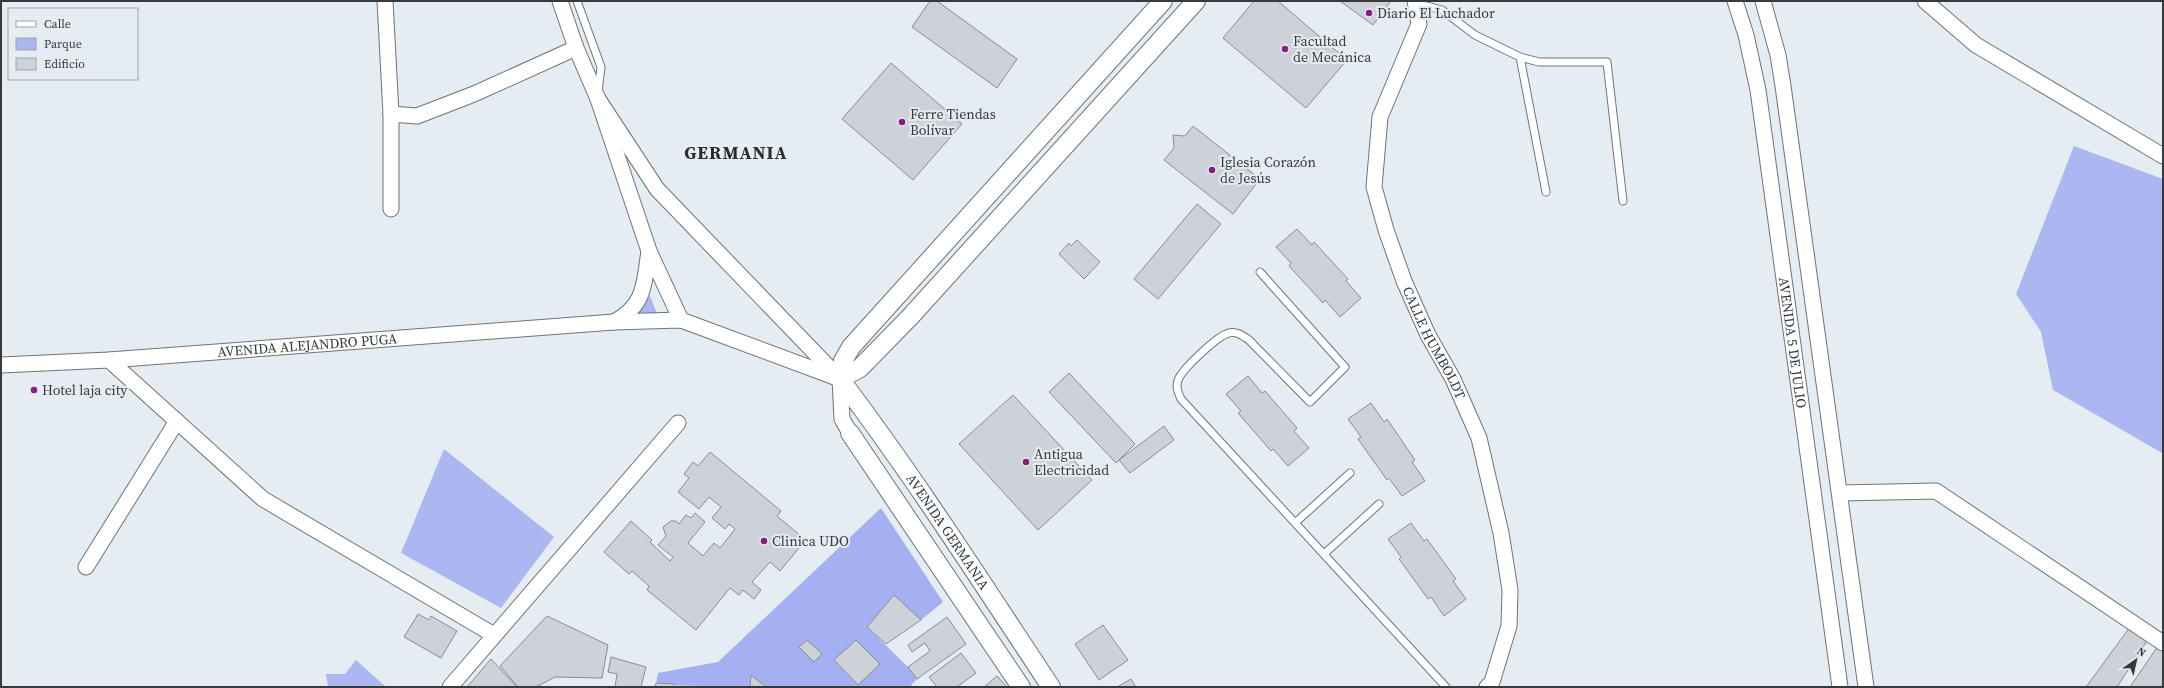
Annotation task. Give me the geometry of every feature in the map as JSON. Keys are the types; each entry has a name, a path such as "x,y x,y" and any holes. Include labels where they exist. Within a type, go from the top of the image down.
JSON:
{"street":[{"path":"385,1 391,114 391,209"},
{"path":"560,1 576,48 598,99 649,250 681,320 840,379 860,368 910,317 1196,1"},
{"path":"850,433 842,419 840,379 843,360 856,341 1163,1"},
{"name":"AVENIDA 5 DE JULIO","path":"1735,1 1748,41 1758,90 1840,687"},
{"name":"AVENIDA 5 DE JULIO","path":"1763,1 1778,55 1783,86 1866,687"},
{"path":"1925,1 1976,45 2163,156"},
{"name":"CALLE HUMBOLDT","path":"1415,2 1419,24 1380,117 1374,187 1386,230 1404,281 1428,336 1453,379 1478,438 1501,532 1510,590 1509,626 1492,685"},
{"path":"391,114 417,116 474,94 576,48"},
{"path":"598,99 658,189 840,379"},
{"path":"614,322 627,315 639,302 649,250"},
{"name":"AVENIDA ALEJANDRO PUGA","path":"1,365 109,360 614,322 681,320"},
{"path":"109,360 263,499 494,635"},
{"name":"AVENIDA GERMANIA","path":"840,379 870,419 951,536 1051,687"},
{"path":"86,567 177,421"},
{"path":"450,687 678,422"},
{"name":"AVENIDA GERMANIA","path":"850,433 1021,687"},
{"path":"1840,494 1936,491 2163,643"}],"lane":[{"path":"578,1 602,67 598,99"},
{"path":"1415,2 1442,10 1475,35 1520,57 1539,62 1607,62 1623,201"},
{"path":"1520,57 1546,192"},
{"path":"1260,272 1345,367 1310,402 1249,340 1237,333 1230,332 1221,336 1188,367 1179,378 1177,388 1181,399 1446,687"},
{"path":"1295,523 1350,472"},
{"path":"1324,554 1379,504"}],"green space":[{"path":"2074,146 2163,179 2162,453 2053,390 2041,332 2016,294"},
{"path":"650,296 658,316 635,315"},
{"path":"444,449 554,537 501,608 401,553"},
{"path":"356,660 386,687 328,687 326,674 345,674"}],"shaded area":[{"path":"881,508 943,602 921,620 894,595 867,627 908,667 917,679 911,685 913,687 766,687 751,675 750,687 656,685 658,673 718,662"}],"building":[{"path":"930,1 937,1 1017,59 997,88 912,27"},
{"name":"Facultad de Mecánica","path":"1254,1 1278,1 1347,60 1306,108 1223,38"},
{"name":"Diario El Luchador","path":"1340,1 1391,1 1373,25"},
{"name":"Ferre Tiendas Bolívar","path":"891,63 962,124 913,180 842,119"},
{"name":"Iglesia Corazón de Jesús","path":"1193,126 1260,179 1233,214 1164,160 1174,148 1173,135 1185,136"},
{"path":"1197,204 1221,224 1158,299 1134,279"},
{"path":"1297,229 1312,245 1314,242 1348,279 1346,281 1361,298 1340,317 1325,300 1323,303 1289,266 1291,263 1276,247"},
{"path":"1077,240 1100,262 1084,279 1059,254 1069,243 1071,246"},
{"path":"1069,373 1135,444 1116,463 1049,392"},
{"path":"1248,376 1262,393 1265,391 1297,428 1294,431 1309,448 1288,466 1273,449 1271,451 1238,413 1241,411 1226,394"},
{"name":"Antigua Electricidad","path":"1013,395 1092,480 1038,530 959,444"},
{"path":"1371,403 1384,422 1387,419 1415,460 1412,462 1425,481 1402,496 1389,478 1387,480 1358,439 1361,437 1348,419"},
{"path":"1164,426 1174,440 1130,473 1119,460"},
{"name":"Clinica UDO","path":"710,452 781,511 777,516 802,537 799,548 780,571 770,562 752,582 761,590 754,599 743,590 739,595 730,588 696,630 647,590 649,586 632,571 629,574 604,552 631,521 652,540 650,542 670,561 673,557 658,545 666,536 663,527 671,521 676,521 679,524 686,515 691,518 695,513 705,522 688,543 703,556 714,543 720,548 735,529 729,524 725,529 712,518 721,507 709,497 699,509 678,492 689,478 684,474 693,462 698,466"},
{"path":"1411,523 1424,541 1427,539 1456,579 1453,581 1466,599 1444,616 1431,597 1428,599 1399,559 1401,557 1388,539"},
{"path":"894,595 921,620 886,644 867,627"},
{"path":"418,614 429,620 431,616 457,631 441,658 404,637"},
{"path":"547,616 608,645 602,678 555,677 536,687 518,687 500,666"},
{"path":"947,617 966,644 917,679 908,667 930,651 925,643 912,652 908,645"},
{"path":"1103,625 1128,660 1099,680 1075,644"},
{"path":"2130,627 2149,638 2117,687 2086,687"},
{"path":"807,640 822,654 814,662 799,647"},
{"path":"856,640 880,664 858,685 834,660"},
{"path":"2158,646 2163,650 2163,684 2161,687 2130,687"},
{"path":"961,653 976,673 957,687 937,687 929,677"},
{"path":"611,657 646,667 641,687 615,687 617,674 608,672"},
{"path":"491,659 517,687 467,687"},
{"path":"751,675 766,687 750,687"},
{"path":"997,676 1007,687 984,687"},
{"path":"1131,679 1136,687 1117,687"},
{"path":"656,683 674,684 674,687 655,687"}],"place":[{"name":"Diario El Luchador","path":"1369,13"},
{"name":"Facultad de Mecánica","path":"1285,49"},
{"name":"Ferre Tiendas Bolívar","path":"902,122"},
{"name":"Iglesia Corazón de Jesús","path":"1212,170"},
{"name":"Hotel laja city","path":"34,390"},
{"name":"Antigua Electricidad","path":"1026,462"},
{"name":"Clinica UDO","path":"764,541"}],"district":[{"name":"GERMANIA","path":"736,153"}]}
